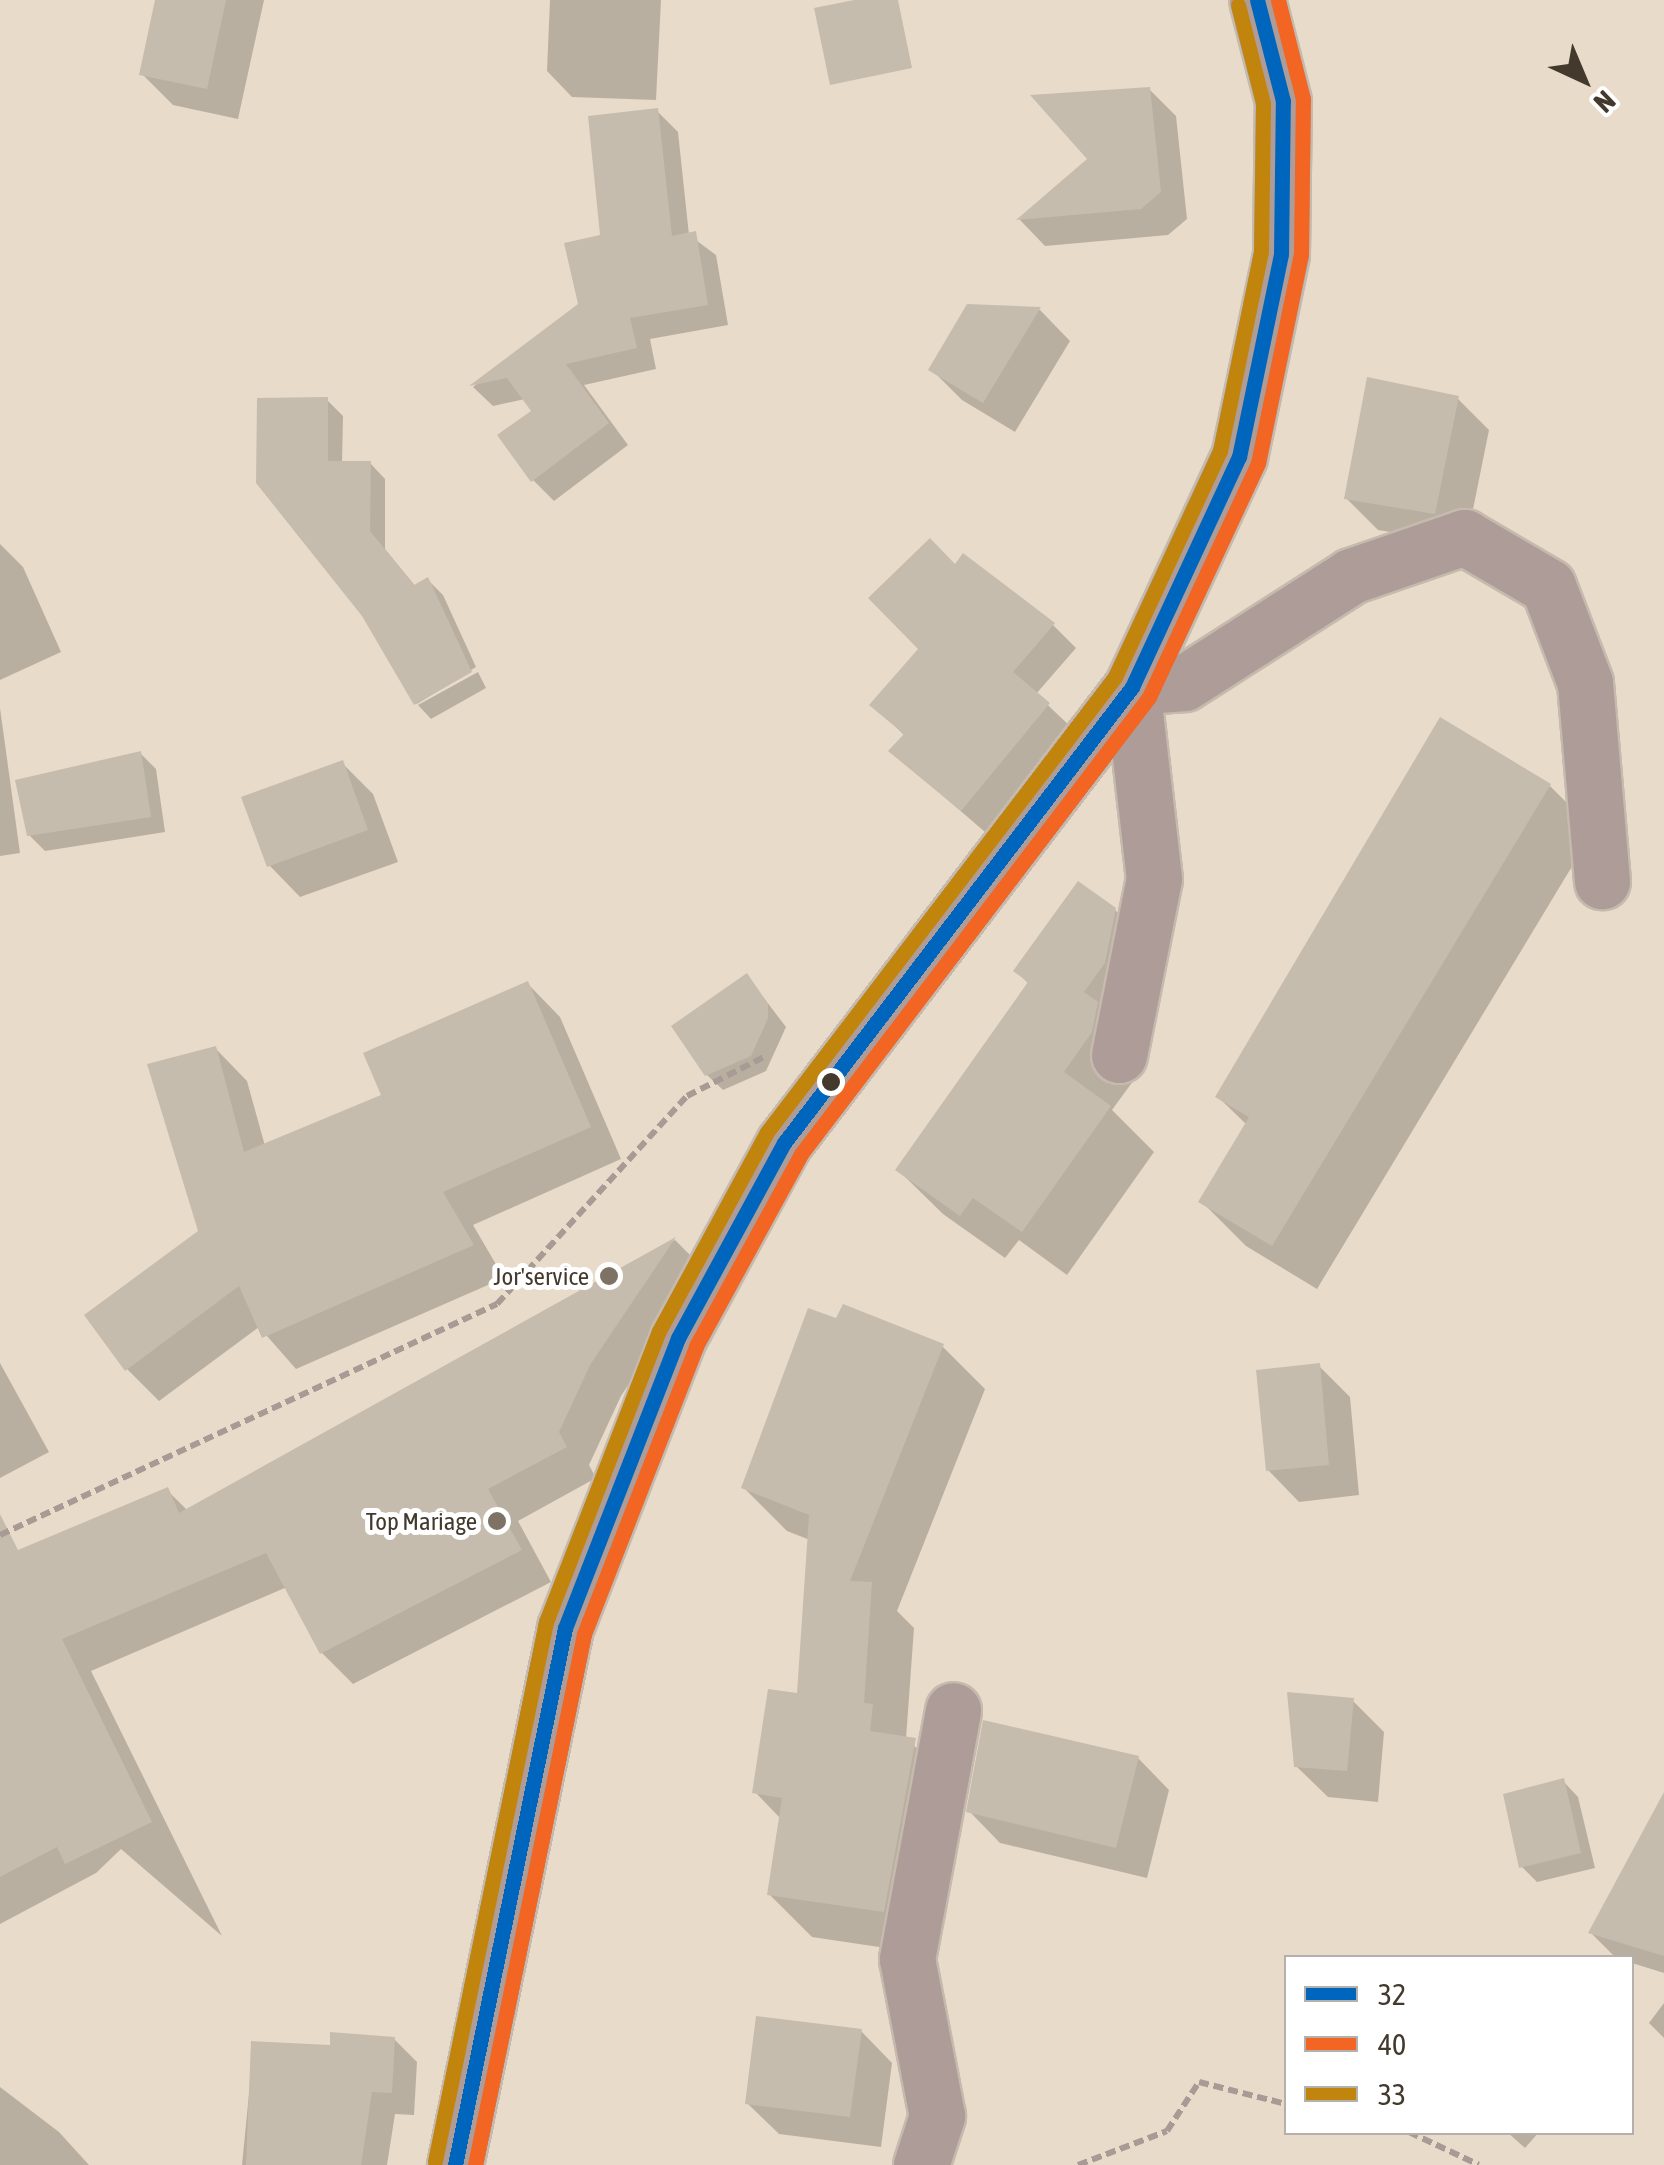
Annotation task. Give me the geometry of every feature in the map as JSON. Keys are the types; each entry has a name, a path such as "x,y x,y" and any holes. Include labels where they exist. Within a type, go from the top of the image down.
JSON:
{"street":[{"path":"455,2165 565,1628 678,1338 784,1143 1132,687 1239,457 1281,254 1283,102 1257,0"},
{"path":"1132,687 1184,683 1350,576 1464,537 1548,586 1585,683 1602,881"},
{"path":"1119,1055 1154,879 1132,687"},
{"path":"921,2165 937,2116 906,1959 953,1710"}],"path":[{"path":"0,1535 497,1304 687,1096 772,1052"},
{"path":"1078,2165 1167,2131 1199,2082 1284,2103"},
{"path":"1415,2135 1479,2165"}],"building":[{"path":"155,0 226,0 207,89 139,75"},
{"path":"854,0 898,0 912,68 830,85 814,8"},
{"path":"1150,87 1161,192 1141,209 1016,220 1087,159 1030,95"},
{"path":"658,108 672,236 696,231 708,305 630,318 637,348 566,364 609,423 531,482 497,435 531,411 507,378 469,386 578,304 564,243 600,235 588,116"},
{"path":"967,304 1041,307 983,403 928,370"},
{"path":"1367,377 1459,396 1435,514 1344,499"},
{"path":"328,397 328,461 371,461 370,531 414,585 428,577 472,672 414,705 362,616 256,483 257,398"},
{"path":"930,538 955,564 963,553 1055,623 1013,672 1050,703 961,811 888,751 904,734 869,705 918,649 868,598"},
{"path":"1440,717 1551,784 1272,1246 1198,1202 1249,1117 1215,1097"},
{"path":"141,751 151,817 27,836 15,780"},
{"path":"343,760 368,830 267,867 241,797"},
{"path":"1078,881 1116,908 1105,963 1084,992 1098,1002 1092,1032 1064,1072 1111,1106 1022,1232 973,1198 960,1216 895,1170 1028,982 1013,971"},
{"path":"747,973 768,1004 768,1018 751,1056 705,1076 671,1026"},
{"path":"528,981 591,1127 443,1192 474,1245 262,1338 239,1286 125,1371 84,1315 198,1231 147,1064 216,1046 244,1152 381,1095 363,1053"},
{"path":"676,1237 590,1365 559,1432 567,1447 488,1489 522,1550 320,1654 266,1553 62,1639 152,1822 65,1864 57,1847 0,1877 0,1514 18,1550 168,1487 179,1513"},
{"path":"843,1304 944,1344 850,1581 872,1582 864,1703 873,1704 870,1731 916,1738 884,1912 767,1895 782,1798 752,1793 768,1689 797,1693 809,1515 741,1488 808,1308 836,1318"},
{"path":"1320,1363 1329,1465 1266,1471 1256,1370"},
{"path":"1287,1692 1354,1698 1347,1771 1294,1767"},
{"path":"983,1720 1139,1756 1116,1848 966,1812"},
{"path":"1564,1778 1581,1853 1519,1868 1503,1794"},
{"path":"1664,1792 1664,1956 1588,1933"},
{"path":"756,2016 862,2029 850,2117 745,2104"},
{"path":"330,2032 395,2037 392,2093 372,2092 361,2165 246,2165 251,2041 330,2045"}],"transit line":[{"name":"32","path":"455,2165 565,1628 678,1338 784,1143 1132,687 1239,457 1281,254 1283,101 1257,0"},
{"name":"40","path":"475,2165 584,1634 696,1346 801,1154 1149,697 1258,463 1301,254 1303,99 1278,0"},
{"name":"33","path":"435,2161 546,1622 659,1331 767,1132 1115,677 1220,451 1261,252 1263,103 1238,5"}],"place":[{"name":"Jor'service","path":"609,1276"},
{"name":"Top Mariage","path":"497,1521"}]}
